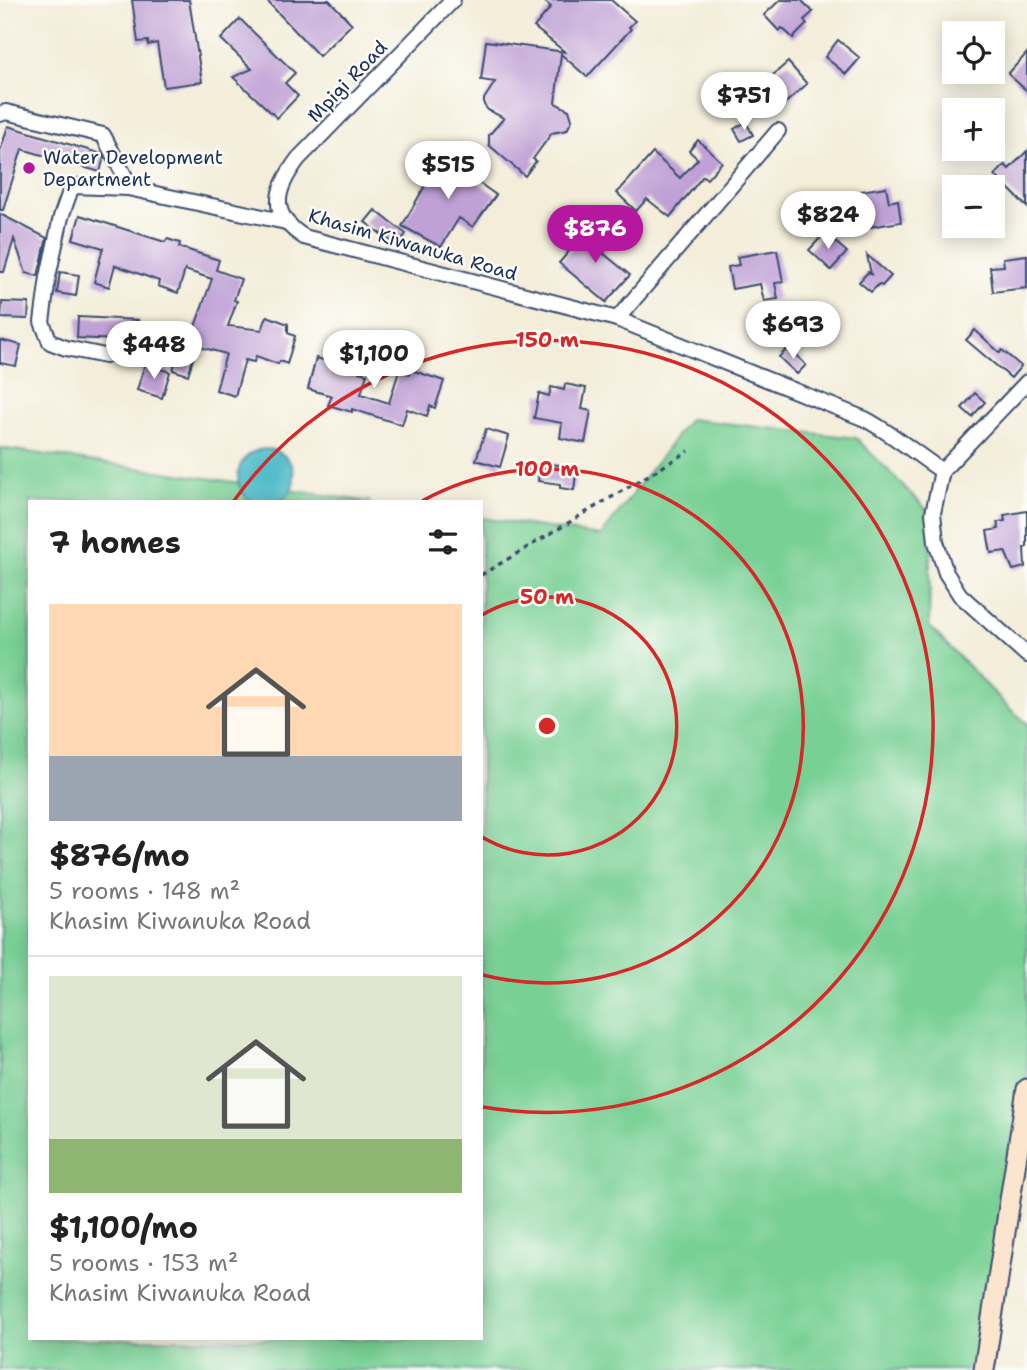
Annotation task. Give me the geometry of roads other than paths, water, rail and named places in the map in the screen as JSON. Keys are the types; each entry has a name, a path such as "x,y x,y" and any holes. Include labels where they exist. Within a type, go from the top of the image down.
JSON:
{"street":[{"name":"Mpigi Road","path":"298,159 453,0"},
{"path":"0,114 6,111 103,135 131,188"},
{"path":"617,320 778,131"},
{"name":"Khasim Kiwanuka Road","path":"298,159 283,178 279,196 286,222 304,237 617,320 865,419 893,434 942,471"},
{"path":"104,356 50,342 43,322 48,277 61,217 72,186 131,188 286,222"},
{"path":"1027,382 942,471 933,513 936,542 946,573 960,594 1027,655"},
{"path":"984,1370 1027,1089"}],"water":[{"path":"255,451 277,451 286,457 293,472 292,488 281,500 251,500 240,488 240,466 246,457"}],"place":[{"name":"Water Development Department","path":"29,168"}]}
